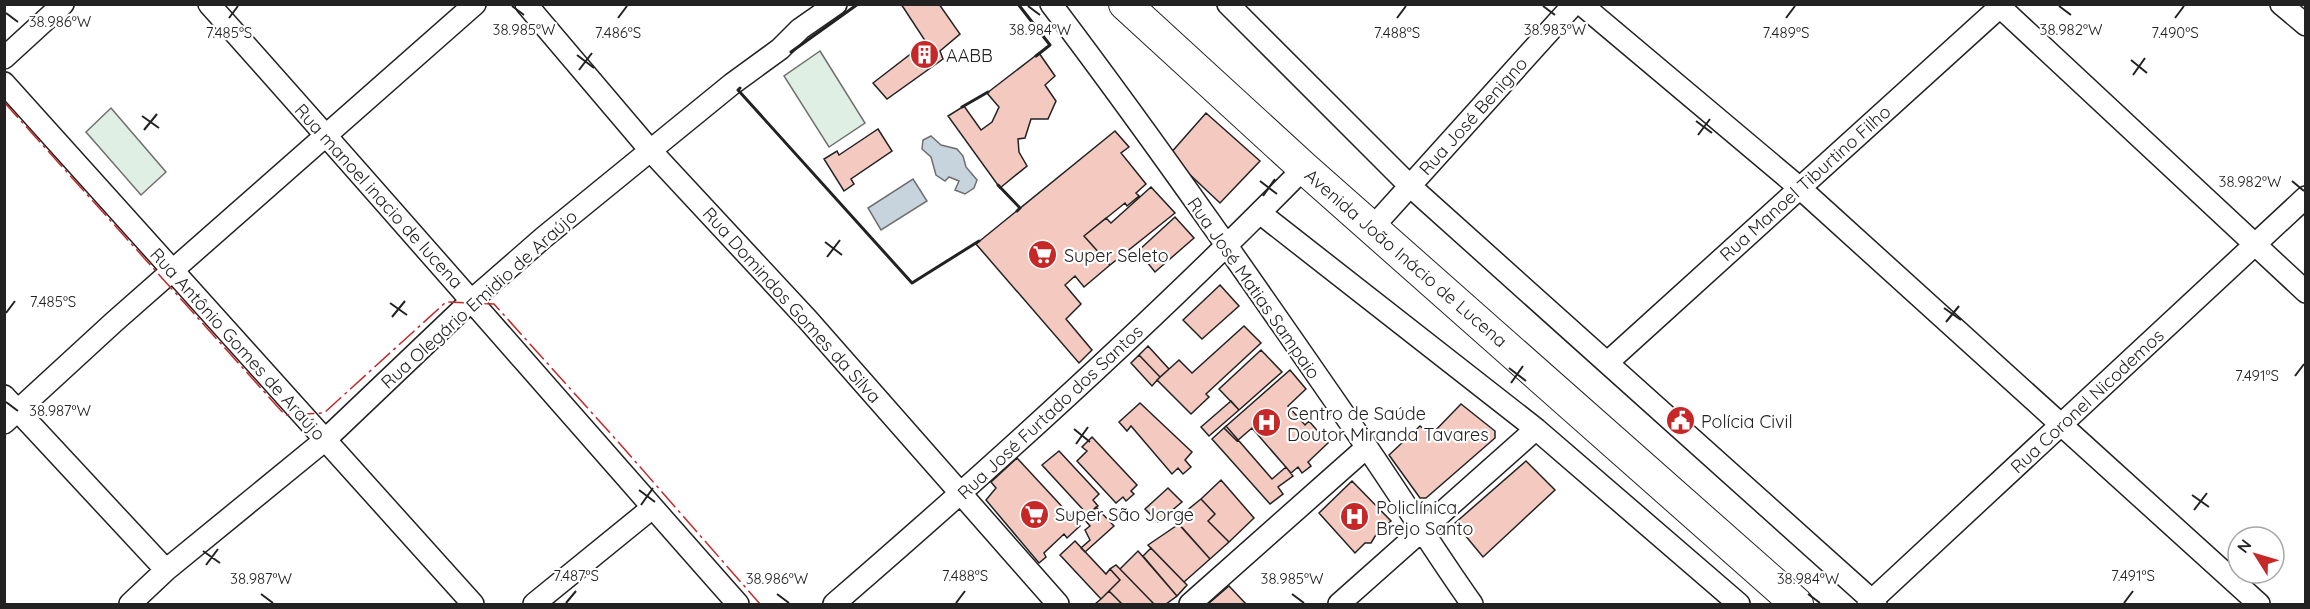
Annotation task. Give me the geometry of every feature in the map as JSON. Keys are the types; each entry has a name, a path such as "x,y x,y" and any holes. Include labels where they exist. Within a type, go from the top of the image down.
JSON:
{"highway":[{"name":"Avenida João Inácio de Lucena","path":"1125,4 1304,168 1797,604"}],"street":[{"path":"4,58 63,4"},
{"name":"Rua manoel inacio de lucena","path":"209,4 738,604"},
{"path":"166,570 9,410 173,271 475,4"},
{"name":"Rua Domindos Gomes da Silva","path":"526,4 650,150 808,320 1058,604"},
{"name":"Rua Olegário Emidio de Araújo","path":"134,603 166,570 325,440 472,300 650,150 780,49 796,24 836,4"},
{"name":"Rua José Matias Sampaio","path":"1051,4 1227,246 1367,447 1420,530 1472,604"},
{"path":"1228,4 1410,186 1608,362 1872,603"},
{"name":"Rua José Benigno","path":"1372,228 1574,4"},
{"path":"1581,4 1801,189 2259,604"},
{"path":"2281,4 2306,25"},
{"path":"2000,5 2306,292"},
{"name":"Rua Manoel Tiburtino Filho","path":"1608,362 1801,189 2000,5"},
{"name":"Rua Antônio Gomes de Araújo","path":"4,83 473,604"},
{"name":"Rua José Furtado dos Santos","path":"834,604 961,495 1160,312 1304,168"},
{"name":"Rua Coronel Nicodemos","path":"1872,603 2306,197"},
{"path":"1260,213 1536,429 1738,604"},
{"path":"1339,604 1536,429"},
{"path":"1190,604 1367,447"},
{"path":"534,604 652,508"}],"green space":[{"path":"820,51 865,123 829,147 784,76"},
{"path":"111,108 166,172 141,195 86,132"}],"shaded area":[{"path":"931,136 941,145 957,149 963,156 966,167 977,180 974,188 965,194 955,190 959,181 949,177 945,181 936,175 931,157 922,149 923,140"},
{"path":"913,179 927,201 881,230 868,208"}],"building":[{"name":"AABB","path":"901,4 939,4 960,34 940,51 943,59 887,99 873,83 926,42"},
{"path":"1039,53 1055,76 1045,85 1056,101 1048,119 1031,119 1025,138 1018,139 1019,152 1027,166 1000,188 948,116 964,106 981,130 992,122 999,107 987,93"},
{"path":"1206,113 1260,161 1220,203 1169,155"},
{"path":"878,129 892,151 851,179 854,184 844,191 824,159 837,151 839,155"},
{"name":"Super Seleto","path":"1115,131 1129,147 1121,153 1146,184 1136,193 1139,196 1127,206 1125,203 1084,236 1110,265 1084,287 1075,276 1065,285 1081,304 1066,319 1092,350 1079,363 976,244"},
{"path":"1151,187 1175,213 1110,265 1084,236 1106,218 1111,223"},
{"path":"1175,217 1194,238 1155,272 1138,251"},
{"path":"1220,285 1239,306 1202,339 1183,320"},
{"path":"1244,326 1261,343 1206,394 1209,397 1191,414 1157,380 1179,360 1192,373"},
{"path":"1148,346 1169,369 1160,377 1139,355"},
{"path":"1261,350 1282,372 1239,410 1219,389"},
{"path":"1139,355 1160,377 1152,386 1131,363"},
{"name":"Centro de Saúde Doutor Miranda Tavares","path":"1290,370 1306,389 1288,406 1305,425 1309,421 1328,443 1308,462 1311,466 1302,473 1298,467 1291,473 1252,428 1237,441 1224,428"},
{"path":"1231,401 1239,410 1209,436 1201,427"},
{"path":"1140,403 1192,452 1185,460 1191,467 1183,474 1178,468 1172,474 1131,426 1127,431 1119,422"},
{"path":"1461,404 1495,431 1495,438 1426,498 1420,498 1389,455 1420,426 1431,435"},
{"path":"1226,426 1272,479 1286,467 1293,476 1278,487 1283,494 1270,504 1212,439"},
{"path":"1092,437 1137,485 1131,491 1134,494 1126,501 1123,497 1116,503 1077,461 1087,451 1082,447"},
{"path":"1059,451 1099,494 1093,500 1098,506 1088,515 1042,465"},
{"name":"Super São Jorge","path":"1017,458 1080,526 1067,538 1064,534 1044,553 1046,557 1039,563 986,500 996,488 991,482"},
{"path":"1526,461 1555,490 1483,557 1455,523"},
{"path":"1221,480 1254,518 1229,542 1208,521 1215,514 1201,499"},
{"name":"Policlínica Brejo Santo","path":"1352,481 1391,521 1377,533 1371,543 1365,543 1355,553 1319,513"},
{"path":"1168,488 1182,502 1158,522 1145,509"},
{"path":"1201,499 1215,514 1208,521 1229,542 1210,559 1175,520"},
{"path":"1096,507 1114,526 1085,552 1081,548 1090,540 1085,530 1090,526 1084,519"},
{"path":"1179,524 1210,559 1184,582 1148,545"},
{"path":"1075,541 1106,574 1110,569 1120,580 1101,599 1060,555"},
{"path":"1151,548 1187,585 1177,596 1143,556"},
{"path":"1138,551 1177,596 1166,604 1154,604 1120,569"},
{"path":"1116,565 1154,604 1122,604 1109,591 1120,580 1110,569"},
{"path":"1229,586 1246,604 1208,604"},
{"path":"1109,591 1122,604 1095,604 1101,599"}],"wall":[{"path":"791,52 858,4"},
{"path":"1018,4 1050,45 1036,56"},
{"path":"740,88 738,90 912,283 979,241"},
{"path":"962,107 988,92"},
{"path":"998,185 1020,208 1017,211"}],"power":[{"path":"4,102 285,415 324,413 446,302 494,304 760,604"}],"place":[{"name":"AABB","path":"925,55"},
{"name":"Super Seleto","path":"1043,255"},
{"name":"Polícia Civil","path":"1680,421"},
{"name":"Centro de Saúde Doutor Miranda Tavares","path":"1266,423"},
{"name":"Super São Jorge","path":"1034,514"},
{"name":"Policlínica Brejo Santo","path":"1355,517"}]}
